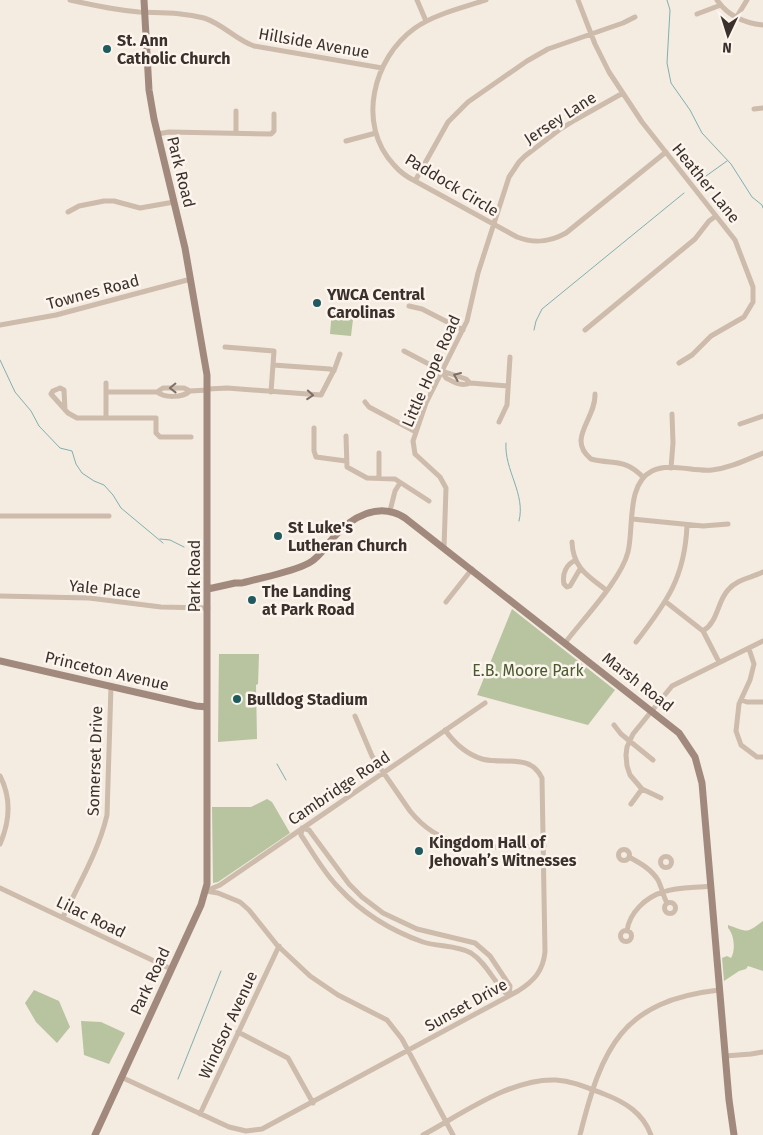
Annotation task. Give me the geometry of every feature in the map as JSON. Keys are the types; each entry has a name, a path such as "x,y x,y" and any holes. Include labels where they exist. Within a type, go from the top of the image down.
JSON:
{"street":[{"name":"Hillside Avenue","path":"70,0 144,12 172,12 209,20 222,26 242,41 254,46 382,68"},
{"name":"Park Road","path":"95,1135 201,905 206,891 207,879 208,390 205,357 191,279 157,134 149,90 144,0"},
{"path":"417,0 426,21"},
{"name":"Paddock Circle","path":"486,0 426,21 398,44 382,68 373,100 374,122 382,149 393,165 415,181 494,225 517,237 532,242 558,238 566,233 666,152"},
{"name":"Heather Lane","path":"578,0 598,52 636,114 730,232 739,248 753,287 753,302 744,317 711,336 692,355 680,363"},
{"path":"717,0 736,18 745,22 763,25"},
{"path":"736,18 747,0"},
{"path":"697,14 721,5"},
{"path":"415,181 448,122 468,102 542,53 635,17"},
{"name":"Jersey Lane","path":"494,225 510,177 519,162 575,120 623,93"},
{"path":"754,109 763,108"},
{"path":"236,112 236,133"},
{"path":"157,134 164,132 273,133 274,114"},
{"path":"346,141 376,133"},
{"path":"68,212 79,206 104,200 140,208 174,202"},
{"path":"585,330 695,239 716,216"},
{"name":"Little Hope Road","path":"444,548 446,488 440,476 415,454 413,441 426,403 463,330 470,312 478,273 494,225"},
{"name":"Townes Road","path":"0,325 56,315 191,279"},
{"path":"409,306 422,309 463,330"},
{"path":"225,347 274,351 271,392"},
{"path":"404,352 442,371 446,378 464,386 470,383 508,386"},
{"path":"106,392 157,392 163,396 183,396 190,391 227,388 321,395 334,372 340,354"},
{"path":"499,422 507,405 510,358"},
{"path":"273,365 330,370 334,372"},
{"path":"106,383 106,417"},
{"path":"595,394 594,409 580,441 583,450 591,460 626,463 643,477"},
{"path":"365,402 369,407 416,432"},
{"path":"66,410 77,418 156,418 158,436 191,437"},
{"path":"671,468 673,443 672,414"},
{"path":"740,424 763,416"},
{"path":"314,428 315,455 325,459 346,461"},
{"path":"346,436 347,467 364,477 395,479 429,501"},
{"path":"379,453 379,478"},
{"path":"565,643 617,576 626,558 630,542 636,489 643,477 659,468 714,470 763,454"},
{"path":"208,591 232,583 242,583 310,562 322,553 338,533 357,518 374,511 390,511 395,491 400,483"},
{"name":"Marsh Road","path":"390,511 405,518 652,710 679,733 686,742 697,762 702,783 730,1118 734,1135"},
{"path":"0,516 109,516"},
{"path":"632,520 687,524 728,524"},
{"path":"636,642 666,602 681,567 686,543 687,524"},
{"path":"572,542 580,569 606,590"},
{"path":"576,560 570,563 566,569 563,579 564,584 570,586 580,569"},
{"path":"446,602 472,570"},
{"path":"703,631 713,621 729,588 737,582 763,572"},
{"name":"Yale Place","path":"0,596 89,598 160,607 208,608"},
{"path":"666,602 703,631 719,662"},
{"path":"661,798 642,789 634,781 627,766 626,755 630,739 672,686 763,641"},
{"path":"749,649 754,664 750,680 737,711 736,730 741,745 757,758 763,757"},
{"name":"Princeton Avenue","path":"0,661 207,707"},
{"name":"Somerset Drive","path":"63,917 93,854 107,815 111,686"},
{"path":"741,700 763,702"},
{"name":"Cambridge Road","path":"206,891 220,885 486,703"},
{"path":"355,716 367,746 416,819 424,827 442,838 467,845 544,846"},
{"path":"614,725 653,760"},
{"name":"Sunset Drive","path":"121,1076 200,1114 234,1128 254,1131 275,1124 532,982 539,973 544,959 542,778 538,770 524,762 495,761 472,755 458,745 445,730"},
{"path":"0,776 7,792 9,807 7,826 0,844"},
{"path":"631,804 642,789"},
{"path":"302,828 308,830 349,884 362,897 387,915 417,930 475,943 490,956 510,986 509,996 500,989 480,960 469,952 424,942 381,923 340,889 301,835 302,828"},
{"path":"629,857 648,868 667,903"},
{"path":"652,873 662,865"},
{"path":"627,931 630,920 646,900 662,892 711,886"},
{"name":"Lilac Road","path":"0,888 171,969"},
{"path":"206,891 240,902 304,971 324,986 387,1020 408,1051 453,1135"},
{"path":"381,923 387,915"},
{"name":"Windsor Avenue","path":"200,1114 279,946"},
{"path":"580,1135 602,1066 626,1028 658,1005 674,998 719,990"},
{"path":"238,1032 288,1058 313,1103"},
{"path":"725,1056 763,1052"},
{"path":"423,1135 506,1090 527,1083 558,1080 579,1084 616,1098 632,1108 645,1122 651,1135"}],"green space":[{"path":"332,309 354,311 351,336 330,334"},
{"name":"E.B. Moore Park","path":"512,609 615,690 588,725 477,695"},
{"name":"Bulldog Stadium","path":"219,654 259,654 258,684 256,685 257,739 218,742"},
{"path":"267,799 272,802 290,833 218,882 213,883 212,807 251,807"},
{"path":"763,921 763,971 748,966 724,981 722,958 727,956 731,958 734,947 728,925 747,931"},
{"path":"34,990 59,1001 70,1027 57,1043 36,1022 25,1003"},
{"path":"81,1021 101,1022 125,1033 109,1064 84,1055"}],"waterway":[{"path":"667,0 670,10 667,63 671,83 690,110 702,133 731,164 752,197 763,208"},
{"path":"699,181 727,161"},
{"path":"534,330 542,309 684,193"},
{"path":"0,360 15,392 31,411 39,426 60,448 72,451 76,464 82,473 104,485 121,508 163,543"},
{"path":"506,443 508,463 520,501 519,521"},
{"path":"160,539 170,540 184,547"},
{"path":"277,764 286,780"},
{"path":"178,1079 221,971"}],"place":[{"name":"St. Ann Catholic Church","path":"107,49"},
{"name":"YWCA Central Carolinas","path":"317,303"},
{"name":"St Luke's Lutheran Church","path":"278,536"},
{"name":"The Landing at Park Road","path":"252,600"},
{"name":"Bulldog Stadium","path":"237,699"},
{"name":"Kingdom Hall of Jehovah’s Witnesses","path":"419,851"}]}
